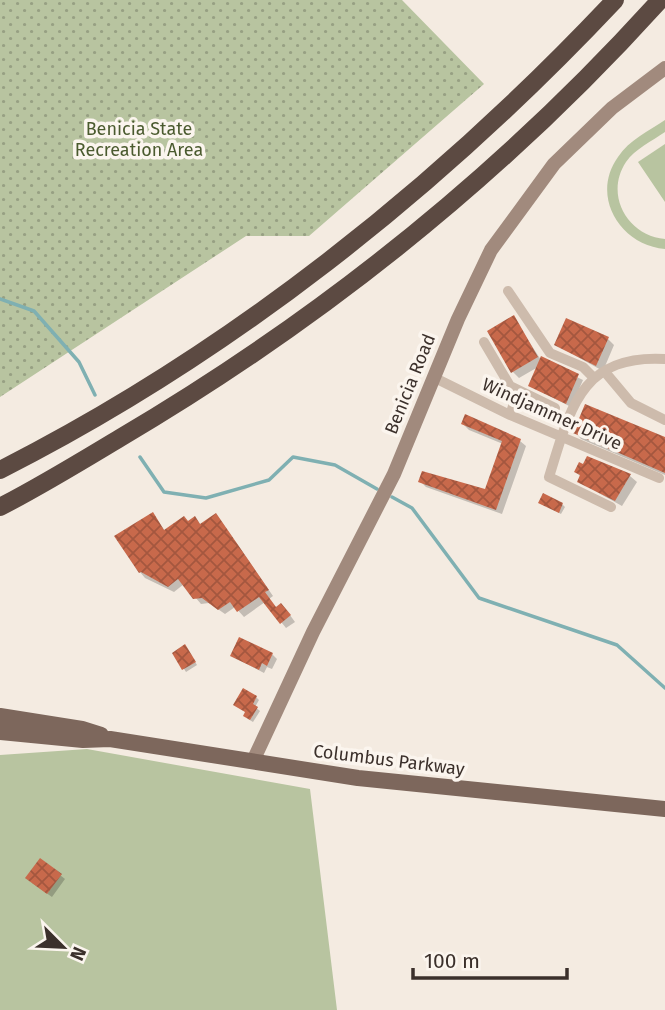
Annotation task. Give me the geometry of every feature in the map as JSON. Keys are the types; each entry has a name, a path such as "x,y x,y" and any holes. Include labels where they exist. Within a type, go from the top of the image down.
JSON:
{"highway":[{"path":"0,470 158,381 232,332 332,258 447,163 573,45 615,0"},
{"path":"0,506 172,407 352,282 444,209 510,150 598,66 660,0"}],"main road":[{"name":"Benicia Road","path":"253,761 313,632 394,474 433,377 491,250 530,193 583,135 665,68"},
{"name":"Columbus Parkway","path":"0,716 82,729 110,739"},
{"name":"Columbus Parkway","path":"0,732 83,740 110,739 358,778 665,809"}],"street":[{"path":"508,291 550,353 583,367 594,378"},
{"path":"484,342 510,386 555,408"},
{"path":"611,506 549,477 562,436 580,392 594,378 628,361 665,359"},
{"path":"605,372 631,403 665,419"},
{"name":"Windjammer Drive","path":"433,377 510,415 659,478"},
{"path":"510,415 518,392"}],"green space":[{"name":"Benicia State Recreation Area","path":"0,0 402,0 484,84 309,236 246,236 0,397"},
{"path":"665,120 665,132 639,149 626,162 618,188 623,212 640,230 665,239 665,249 635,238 623,228 614,216 607,187 610,172 623,151 633,141"},
{"path":"665,144 665,202 638,162"},
{"path":"87,749 310,789 337,1010 0,1010 0,755"}],"building":[{"path":"514,315 538,357 511,373 487,331"},
{"path":"566,318 609,337 596,366 554,345"},
{"path":"541,356 579,374 566,404 528,386"},
{"path":"585,404 665,437 665,473 573,433"},
{"path":"465,414 521,439 496,510 418,482 422,471 485,489 502,441 461,424"},
{"path":"587,456 631,474 615,501 577,482 580,475 574,472 579,462 583,464"},
{"path":"543,493 563,503 559,513 538,503"},
{"path":"153,512 164,530 184,516 188,521 195,516 200,524 216,513 269,590 265,592 276,607 281,603 291,615 280,624 259,597 237,612 230,602 218,610 202,598 193,599 178,579 168,587 139,573 114,536"},
{"path":"239,637 273,653 267,666 262,663 259,670 230,656"},
{"path":"185,644 196,662 182,670 172,653"},
{"path":"243,688 257,696 253,704 258,707 250,720 243,716 245,712 233,705"},
{"path":"40,858 62,874 47,894 25,878"}],"waterway":[{"path":"0,299 34,311 79,362 95,395"},
{"path":"140,457 164,492 206,498 269,480 293,457 335,465 377,489"},
{"path":"392,497 412,508 479,598 617,645 665,688"}]}
